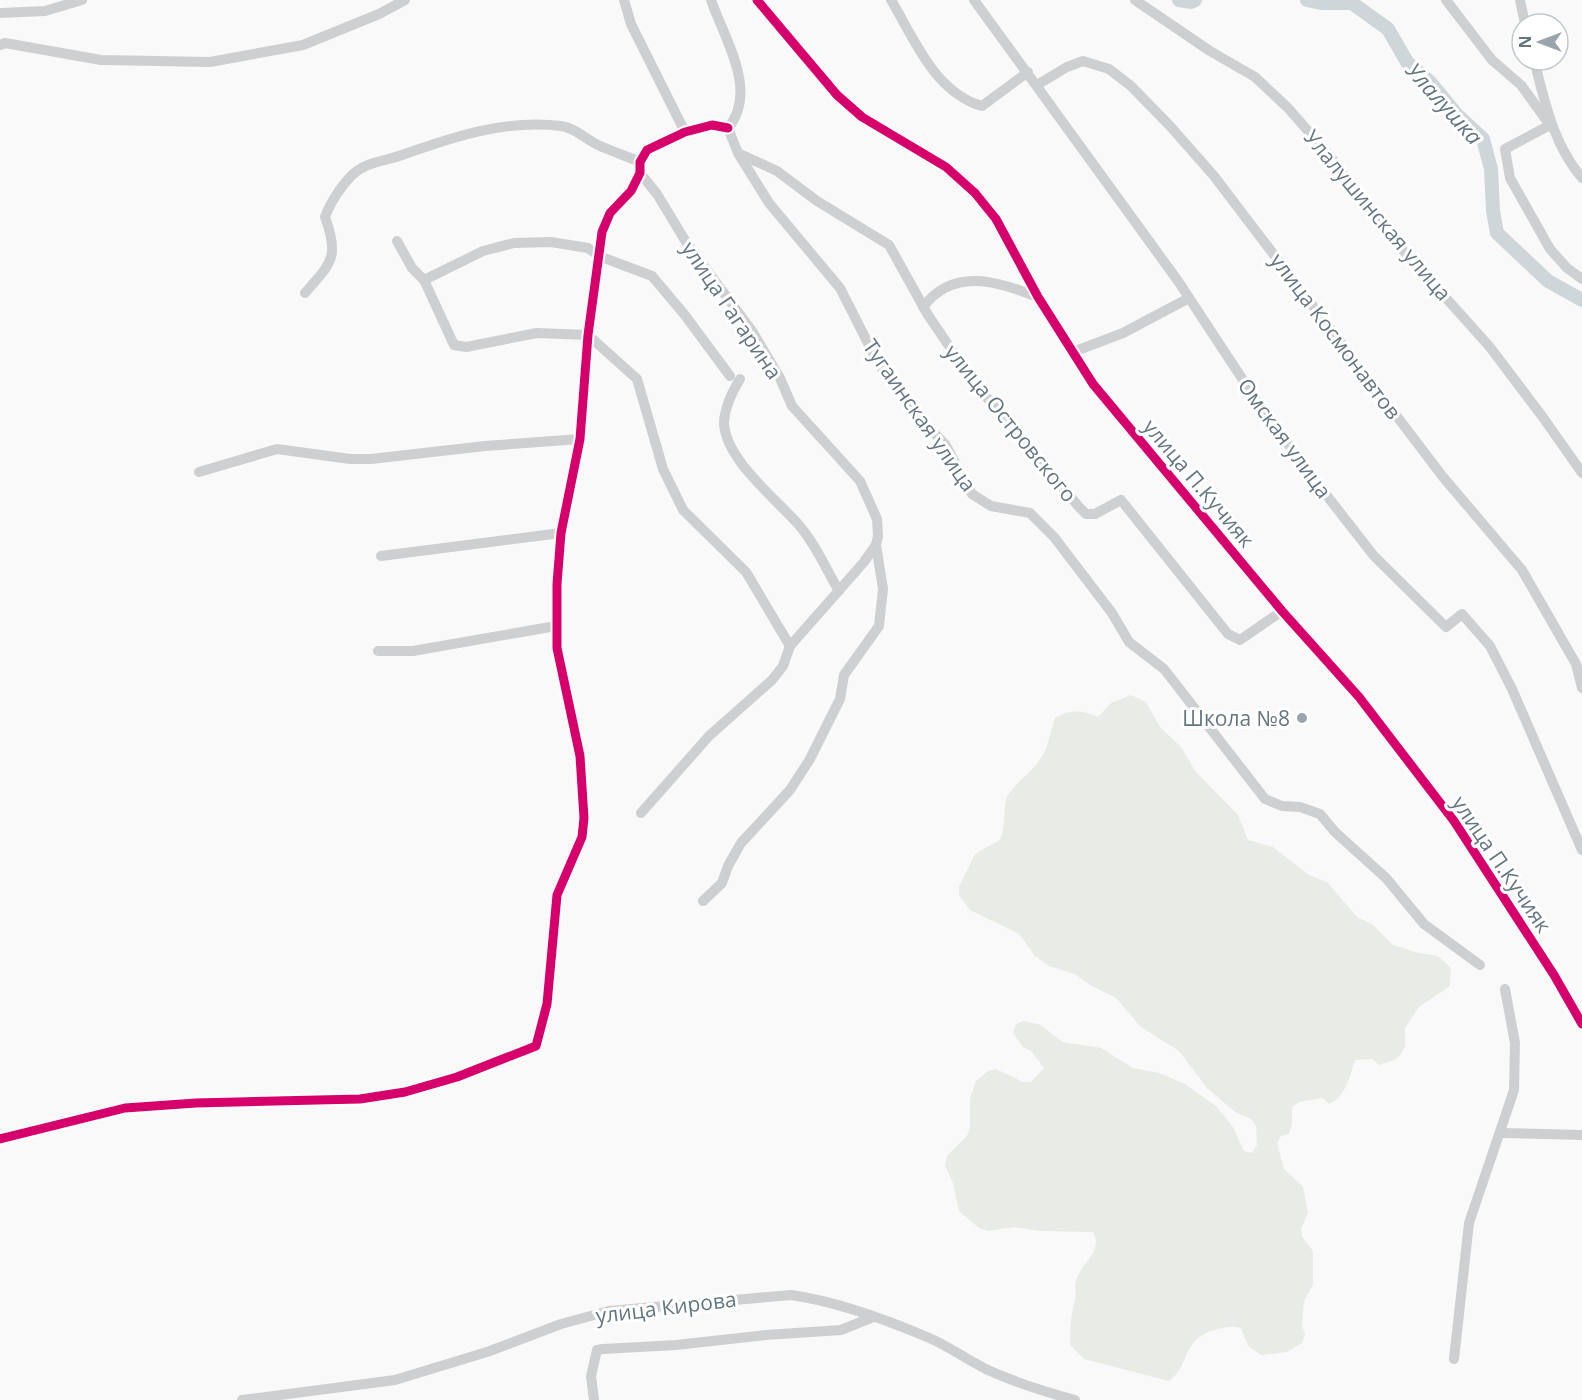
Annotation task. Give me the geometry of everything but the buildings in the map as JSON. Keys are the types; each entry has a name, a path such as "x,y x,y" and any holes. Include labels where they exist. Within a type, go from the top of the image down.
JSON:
{"street":[{"path":"0,13 45,11 82,0"},
{"path":"2,43 101,60 210,62 303,45 379,14 405,0"},
{"path":"624,0 631,24 685,132"},
{"path":"0,1139 125,1108 196,1103 360,1100 405,1092 457,1077 536,1046 548,1004 557,895 582,837 584,818 580,756 563,682 556,626 561,533 580,440 588,334 602,232 610,213 631,191 640,173 640,162 647,150 685,132 712,125 729,128 736,118 741,90 736,67 711,0"},
{"name":"улица П.Кучияк","path":"757,0 837,95 854,110 946,167 975,193 996,219 1038,297 1093,384 1282,610 1359,697 1454,821 1554,975 1582,1024"},
{"path":"891,0 916,48 952,90 975,104 982,106 1028,72"},
{"name":"Омская улица","path":"974,0 1189,298 1264,412 1374,556 1446,627 1462,614 1490,646 1512,689 1582,850"},
{"name":"Улалушинская улица","path":"1135,0 1210,51 1255,77 1288,108 1330,156 1384,229 1489,346 1582,473"},
{"path":"1446,0 1492,60 1521,85 1550,125 1573,167 1582,178"},
{"name":"улица Космонавтов","path":"1037,85 1067,67 1083,61 1109,69 1131,86 1170,126 1214,176 1443,477 1522,570 1576,664 1582,688"},
{"path":"1537,72 1550,125"},
{"path":"1550,125 1505,149 1510,178 1550,249 1563,264 1582,279"},
{"path":"305,293 330,264 333,255 330,231 325,217 329,207 352,175 374,160 399,156 429,144 480,129 563,126 579,132 596,144 640,162"},
{"name":"Тугаинская улица","path":"729,128 738,153 769,202 840,288 878,363 917,416 945,444 972,494 991,506 1030,513 1077,564 1112,613 1129,642 1164,669 1265,799 1282,806 1300,807 1320,814 1335,832 1386,878 1424,924 1480,964"},
{"name":"улица Островского","path":"738,153 777,171 817,201 889,245 923,307 972,380 1086,514 1095,514 1121,500 1228,634 1240,640 1282,610"},
{"name":"улица Гагарина","path":"640,173 657,194 686,242 752,331 780,378 792,406 860,481 877,519 876,545 884,590 879,626 844,675 840,699 810,759 790,790 741,843 728,866 722,883 703,901"},
{"path":"397,241 412,268 424,280 454,345 466,347 537,333 588,334 637,379 663,469 683,510 746,572 790,646"},
{"path":"424,280 483,251 514,243 551,242 588,248 599,256 652,276 735,377 724,422 730,444 759,483 800,526 838,591"},
{"path":"923,307 933,294 961,282 982,279 1038,297"},
{"path":"1072,352 1123,333 1189,298"},
{"path":"199,472 277,449 350,459 371,459 485,446 580,440"},
{"path":"381,556 561,533"},
{"path":"641,813 709,736 772,680 783,666 790,646 876,545"},
{"path":"378,651 413,651 556,626"},
{"path":"1454,1359 1469,1223 1514,1090 1515,1043 1505,989"},
{"path":"1501,1133 1582,1136"},
{"name":"улица Кирова","path":"242,1400 395,1380 487,1352 561,1324 641,1307 712,1304 747,1298 791,1295 819,1299 926,1336 1041,1396 1076,1400"},
{"path":"594,1400 591,1376 597,1350 676,1346 766,1335 841,1330 873,1317"}],"shaded area":[{"path":"1131,695 1146,702 1160,727 1181,747 1196,772 1238,815 1248,840 1273,847 1309,875 1327,882 1357,917 1373,925 1393,945 1438,956 1451,968 1450,986 1419,1007 1405,1028 1405,1046 1401,1054 1395,1060 1379,1065 1372,1059 1355,1060 1344,1091 1335,1101 1329,1104 1323,1098 1299,1102 1292,1107 1292,1125 1289,1134 1281,1136 1277,1143 1284,1169 1303,1187 1308,1213 1301,1229 1302,1237 1313,1251 1313,1285 1304,1301 1302,1326 1305,1334 1302,1343 1287,1352 1261,1355 1248,1346 1241,1328 1218,1329 1206,1333 1192,1345 1181,1367 1169,1381 1084,1359 1070,1345 1071,1322 1076,1297 1075,1283 1094,1251 1096,1239 1093,1232 1040,1231 1014,1227 988,1231 979,1228 959,1211 953,1183 945,1166 947,1156 967,1136 970,1128 970,1099 976,1081 988,1071 996,1069 1023,1082 1031,1082 1044,1068 1013,1033 1016,1024 1024,1021 1041,1025 1062,1042 1101,1048 1133,1068 1159,1073 1185,1084 1216,1106 1233,1127 1244,1151 1252,1153 1257,1145 1256,1126 1251,1119 1235,1112 1207,1088 1179,1051 1141,1027 1116,998 1090,985 1075,974 1049,966 1035,956 1019,934 970,910 959,895 959,887 975,854 1000,840 1006,799 1042,756 1055,718 1076,712 1098,717 1111,703"}],"waterway":[{"name":"Улалушка","path":"1179,0 1191,2 1195,0"},
{"name":"Улалушка","path":"1307,0 1321,3 1352,3 1388,29 1407,62 1430,82 1457,115 1483,139 1491,169 1493,211 1497,233 1548,281 1582,300"}],"cycle path":[{"path":"757,0 837,95 862,117 946,167 975,193 996,219 1038,297 1093,384 1282,611 1359,697 1454,821 1554,975 1582,1024"},
{"path":"0,1139 125,1108 196,1103 360,1099 405,1092 457,1077 536,1046 547,1004 557,895 582,837 584,818 580,756 557,648 557,584 561,533 580,439 588,335 602,232 610,213 631,191 640,173 640,162 647,150 685,132 712,125 728,128"}],"place":[{"name":"Школа №8","path":"1302,718"}]}
